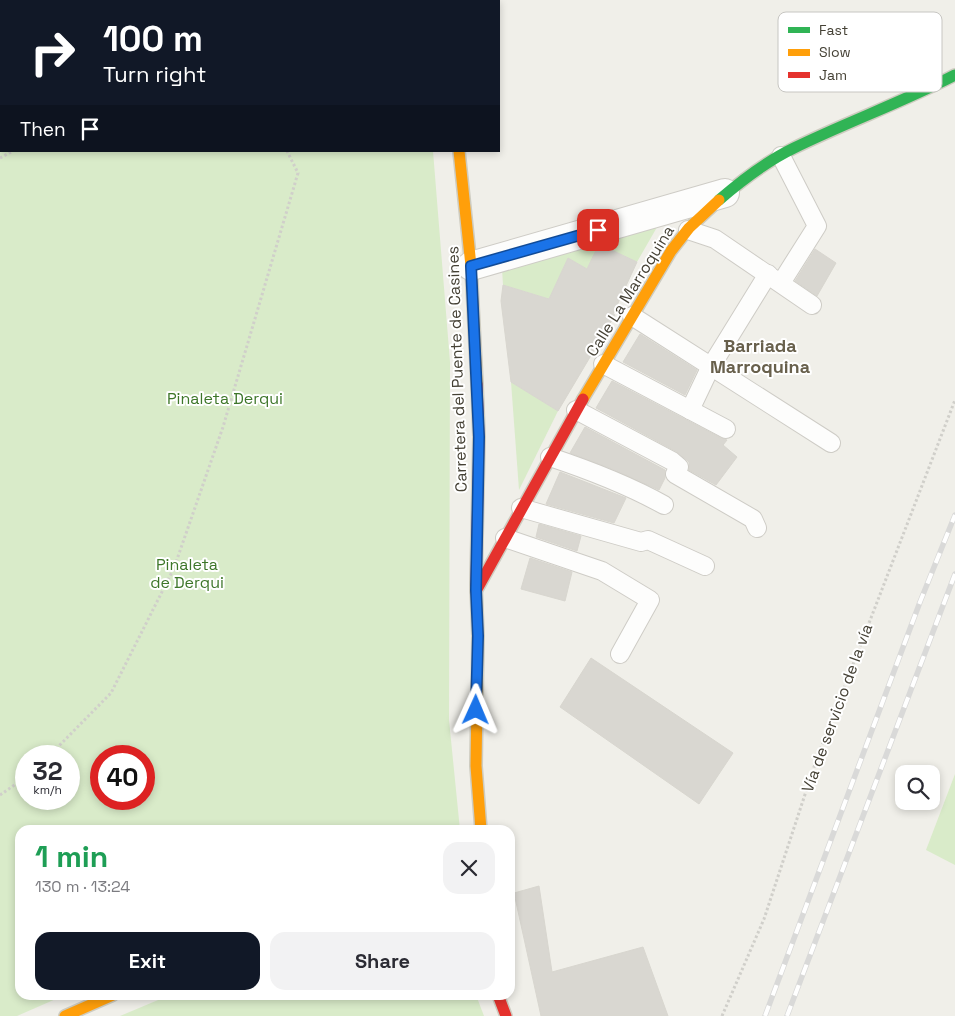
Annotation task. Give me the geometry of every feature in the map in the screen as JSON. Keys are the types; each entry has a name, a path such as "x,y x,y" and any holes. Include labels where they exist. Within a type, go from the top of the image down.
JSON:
{"street":[{"name":"Calle La Marroquina","path":"942,82 955,75"},
{"name":"Calle La Marroquina","path":"476,590 603,364 662,266 688,230 725,193 754,171 794,148 922,92"},
{"name":"Carretera del Puente de Casines","path":"459,152 471,266 479,437 476,590 478,636 476,766 481,825"},
{"path":"471,266 725,193"},
{"path":"65,1016 102,1000"},
{"path":"500,1000 506,1016"}],"lane":[{"path":"690,410 710,368 774,278 817,226 781,156"},
{"path":"688,230 716,239 812,305"},
{"path":"632,316 710,368 831,443"},
{"path":"603,364 726,429"},
{"path":"576,410 672,461 679,467 675,474 753,519 757,528"},
{"path":"550,457 643,493 664,505"},
{"path":"521,508 641,542 648,540 705,566"},
{"path":"505,538 602,571 650,600 620,654"}],"path":[{"path":"0,158 11,152"},
{"path":"60,745 111,693 174,568 223,427 298,174 287,152"},
{"name":"Vía de servicio de la vía","path":"722,1016 764,919 826,733 955,400"},
{"path":"0,795 15,785"}],"green space":[{"name":"Pinaleta de Derqui","path":"0,152 433,152 450,362 449,720 460,825 15,825 15,1000 54,1000 17,1016 0,1016"},
{"path":"660,222 637,262 599,244 587,269 568,258 549,299 503,285 502,269"},
{"path":"511,382 558,411 519,490"},
{"path":"955,774 955,865 926,850"},
{"path":"158,1000 478,1000 484,1016 120,1016"}],"building":[{"path":"601,245 637,262 613,314 615,315 558,411 511,382 501,301 503,285 549,299 568,258 587,269 598,246"},
{"path":"815,249 836,263 817,296 795,281"},
{"path":"640,334 697,370 685,395 623,362"},
{"path":"612,381 727,440 723,445 737,457 716,485 689,470 689,462 677,452 596,408"},
{"path":"585,427 665,470 665,478 659,490 570,453"},
{"path":"560,472 626,498 614,523 546,504"},
{"path":"539,524 581,536 577,551 536,537"},
{"path":"530,558 572,572 565,601 521,589"},
{"path":"591,658 733,753 699,804 560,707"},
{"path":"539,886 552,972 643,947 668,1016 541,1016 515,893"}],"railway":[{"path":"765,1016 920,602 955,515"},
{"path":"787,1016 955,574"}],"traffic: fast":[{"path":"942,81 955,75"},
{"path":"719,200 755,171 784,153 919,92"}],"traffic: slow":[{"path":"459,152 471,266 477,384"},
{"path":"583,399 671,251 689,228 719,200"},
{"path":"476,585 478,636 476,766 481,825"},
{"path":"65,1016 102,1000"}],"traffic: jam":[{"path":"476,585 479,437 477,384"},
{"path":"476,591 583,399"},
{"path":"500,1000 506,1016"}],"district":[{"name":"Barriada Marroquina","path":"760,355"}],"route":[{"path":"476,710 479,437 471,266 598,230"}],"park label":[{"name":"Pinaleta Derqui","path":"225,398"}]}
